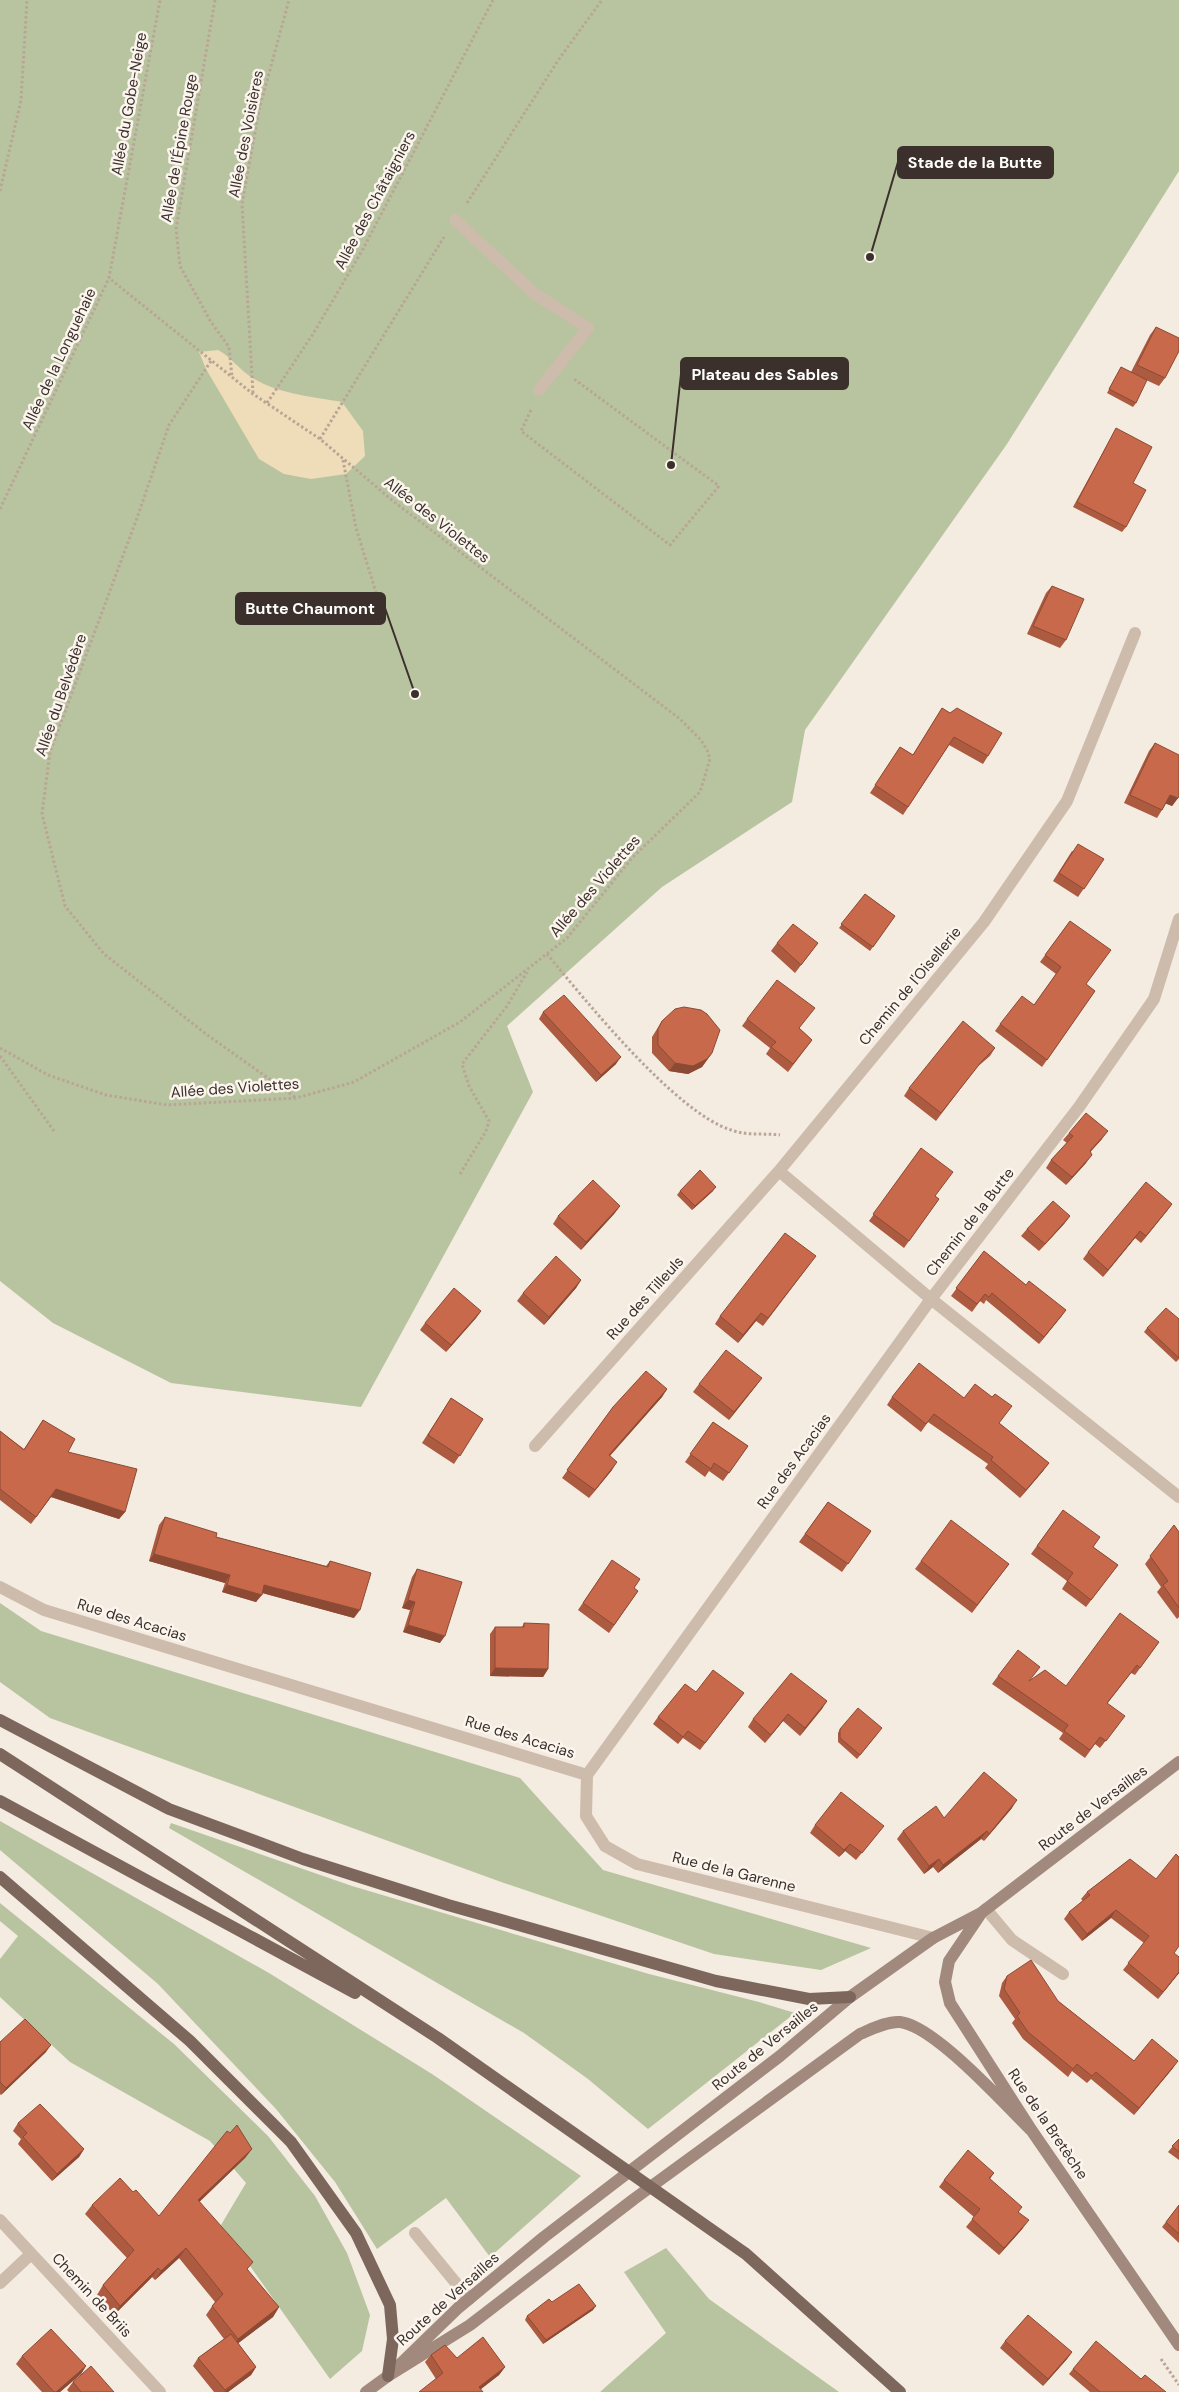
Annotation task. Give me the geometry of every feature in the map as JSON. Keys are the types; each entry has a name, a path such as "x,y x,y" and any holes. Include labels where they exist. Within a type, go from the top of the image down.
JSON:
{"main road":[{"path":"0,1720 169,1809 303,1859 448,1905 716,1982 809,1999 850,1997"},
{"path":"0,1754 438,2038 746,2254 900,2392"},
{"name":"Route de Versailles","path":"388,2376 469,2299 544,2238 780,2056 850,1997 933,1938 984,1911 1179,1762"},
{"path":"0,1801 438,2038"},
{"path":"0,1878 190,2041 291,2142 356,2233 390,2305 393,2339 388,2376"},
{"name":"Rue de la Bretèche","path":"984,1911 950,1961 945,1982 950,2004 961,2024 1032,2131 1179,2345"},
{"name":"Route de Versailles","path":"366,2392 470,2324 566,2253 634,2199 860,2034 899,2022 916,2026 944,2046 1032,2131"}],"street":[{"path":"455,220 534,294 588,328 539,390"},
{"name":"Chemin de l'Oisellerie","path":"779,1171 984,922 1068,801 1136,633"},
{"name":"Chemin de la Butte","path":"1179,919 1154,999 1079,1107 931,1299 1179,1496"},
{"path":"779,1171 931,1299"},
{"name":"Rue des Tilleuls","path":"535,1446 779,1171"},
{"name":"Rue des Acacias","path":"0,1587 44,1610 587,1775 931,1299"},
{"name":"Rue de la Garenne","path":"587,1775 586,1816 605,1846 637,1864 933,1938"},
{"path":"984,1911 1012,1940 1063,1974"},
{"name":"Chemin de Briis","path":"0,2220 160,2392"},
{"path":"415,2233 469,2299"},
{"path":"0,2283 31,2254"}],"path":[{"path":"0,191 21,100 27,0"},
{"name":"Allée du Gobe-Neige","path":"120,212 160,0"},
{"name":"Allée de l'Épine Rouge","path":"215,0 176,229 180,266 211,322 229,348 232,377"},
{"name":"Allée des Voisières","path":"253,394 242,204 259,110 289,0"},
{"name":"Allée des Châtaigniers","path":"267,403 313,334 363,249 492,0"},
{"name":"Allée de la Longuehaie","path":"0,509 109,278 120,212"},
{"name":"Allée des Violettes","path":"0,1048 48,1075 106,1094 167,1105 296,1098 354,1082 460,1022 567,938 632,858 700,792 710,758 707,750 680,719 393,502 342,460 320,439 253,394 109,278"},
{"name":"Allée du Belvédère","path":"211,361 169,425 137,518 50,752 42,814 65,906 104,954 206,1034 296,1098"},
{"path":"539,390 521,431 670,546 719,486 557,367"},
{"path":"342,460 356,528 382,612"},
{"path":"547,954 648,1067 703,1117 730,1130 757,1136 778,1135 790,1137 800,1145"},
{"path":"460,1174 486,1131 489,1121 469,1086 462,1064 507,1006 528,969"},
{"path":"0,1056 54,1131"}],"green space":[{"path":"0,0 1179,0 1179,171 1007,444 805,730 792,802 662,887 507,1026 533,1092 361,1407 171,1383 53,1323 0,1281"},
{"path":"0,1603 41,1631 520,1778 603,1870 871,1948 821,1970 714,1954 504,1883 50,1718 0,1682"},
{"path":"0,1821 269,1973 432,2074 581,2176 490,2257 446,2198 377,2249 335,2182 276,2109 158,1984 0,1850"},
{"path":"171,1823 352,1886 649,1974 795,2013 648,2129 588,2079 524,2033 169,1828"},
{"path":"0,1903 174,2044 268,2136 315,2196 347,2253 370,2315 362,2351 330,2379 221,2225 246,2183 210,2141 70,2062 0,1997 0,1959 18,1936 0,1921"},
{"path":"666,2248 709,2299 839,2392 600,2392 666,2333 624,2272"}],"sand":[{"path":"218,350 261,383 295,394 342,402 363,431 365,456 346,474 311,479 284,474 259,459 206,369 199,352"}],"building":[{"path":"1156,327 1179,338 1179,351 1165,378 1137,365"},
{"path":"1121,367 1147,380 1136,403 1109,389"},
{"path":"1116,428 1152,447 1133,483 1146,490 1126,527 1077,502"},
{"path":"1052,586 1084,599 1066,640 1033,626"},
{"path":"942,708 950,713 957,708 1002,733 988,756 954,737 908,807 875,785 900,747 913,755"},
{"path":"1155,743 1179,755 1179,796 1178,798 1170,795 1162,810 1130,795"},
{"path":"1078,844 1104,859 1084,889 1059,873"},
{"path":"865,894 895,916 873,947 841,924"},
{"path":"1070,921 1111,950 1086,984 1095,991 1047,1060 1000,1024 1022,996 1034,1005 1061,967 1045,955"},
{"path":"793,924 818,943 801,965 777,943"},
{"path":"777,980 815,1008 799,1028 812,1040 793,1064 771,1047 776,1042 747,1019"},
{"path":"564,995 621,1057 601,1075 543,1012"},
{"path":"684,1007 701,1010 707,1014 720,1030 712,1053 707,1059 693,1066 675,1063 658,1045 658,1029 662,1021 675,1009"},
{"path":"963,1021 995,1048 982,1061 941,1113 909,1088"},
{"path":"1086,1113 1108,1131 1090,1151 1092,1155 1072,1177 1051,1160 1073,1136 1069,1133"},
{"path":"921,1148 953,1172 935,1196 939,1199 909,1241 873,1214"},
{"path":"700,1170 716,1187 695,1206 680,1191"},
{"path":"593,1180 620,1206 586,1242 558,1216"},
{"path":"1146,1182 1172,1204 1146,1236 1140,1231 1108,1270 1088,1252"},
{"path":"1053,1201 1070,1216 1045,1244 1027,1229"},
{"path":"785,1233 816,1256 768,1318 761,1313 743,1335 720,1316"},
{"path":"984,1251 1026,1285 1029,1281 1066,1310 1044,1337 992,1293 989,1297 985,1294 977,1304 956,1288"},
{"path":"556,1256 581,1280 549,1317 523,1293"},
{"path":"454,1288 481,1311 451,1345 425,1323"},
{"path":"1166,1308 1179,1319 1179,1358 1147,1328"},
{"path":"726,1350 762,1378 734,1412 699,1384"},
{"path":"919,1363 964,1398 975,1384 992,1397 995,1394 1012,1406 999,1423 1049,1463 1026,1490 991,1460 993,1457 934,1414 926,1424 892,1397"},
{"path":"646,1371 667,1389 609,1455 617,1462 595,1490 567,1470 613,1407"},
{"path":"451,1398 483,1419 460,1456 428,1435"},
{"path":"43,1420 75,1439 68,1452 137,1469 125,1512 56,1489 36,1517 0,1489 0,1431 24,1450"},
{"path":"713,1422 748,1446 729,1473 714,1463 711,1469 690,1454"},
{"path":"828,1502 871,1531 848,1564 805,1534"},
{"path":"1063,1510 1100,1537 1093,1547 1118,1565 1091,1600 1067,1581 1073,1573 1037,1546"},
{"path":"165,1517 217,1533 216,1537 328,1567 330,1561 371,1573 360,1610 264,1585 262,1595 227,1585 230,1575 154,1554"},
{"path":"951,1520 1009,1564 977,1605 921,1561"},
{"path":"1174,1525 1179,1532 1179,1608 1163,1585 1168,1581 1150,1556"},
{"path":"612,1560 640,1579 634,1588 638,1591 614,1625 583,1603"},
{"path":"417,1569 462,1582 445,1636 408,1625 415,1602 408,1600"},
{"path":"1120,1613 1159,1642 1140,1668 1137,1665 1107,1703 1125,1716 1106,1741 1100,1737 1090,1750 1064,1731 1068,1725 998,1676 1018,1650 1040,1667 1029,1681 1045,1670 1066,1686"},
{"path":"524,1623 549,1624 548,1669 495,1668 495,1627 524,1627"},
{"path":"713,1670 744,1693 705,1743 688,1731 683,1737 658,1717 685,1684 696,1692"},
{"path":"791,1673 827,1701 805,1728 788,1714 771,1735 753,1719"},
{"path":"858,1708 882,1728 860,1755 840,1738 840,1729"},
{"path":"984,1772 1017,1800 989,1834 987,1831 943,1865 939,1859 929,1866 903,1831 936,1806 944,1818"},
{"path":"841,1792 884,1826 862,1853 850,1844 844,1850 815,1825"},
{"path":"1176,1854 1179,1857 1179,1946 1174,1953 1179,1957 1179,1972 1163,1992 1128,1963 1149,1936 1116,1910 1087,1934 1069,1912 1090,1895 1087,1892 1130,1859 1156,1879"},
{"path":"1031,1960 1058,2001 1134,2061 1152,2039 1178,2061 1139,2108 1096,2072 1092,2076 1077,2064 1073,2069 1028,2032 1017,2016 1020,2013 1004,1989 1007,1976"},
{"path":"25,2019 51,2045 6,2088 0,2082 0,2042"},
{"path":"40,2104 84,2149 57,2174 23,2137 27,2133 18,2123"},
{"path":"237,2125 252,2149 198,2200 253,2262 247,2269 279,2307 238,2339 212,2306 223,2294 186,2248 161,2271 158,2268 120,2306 103,2285 134,2250 92,2205 120,2178 133,2192 136,2190 159,2216 227,2131 230,2133"},
{"path":"1179,2139 1179,2152 1172,2146"},
{"path":"968,2150 994,2173 989,2178 1022,2207 1018,2212 1029,2220 1004,2248 972,2219 980,2209 944,2180"},
{"path":"1179,2205 1179,2234 1166,2222"},
{"path":"579,2284 596,2306 546,2340 527,2316 549,2299 552,2302"},
{"path":"1028,2315 1072,2352 1048,2379 1005,2341"},
{"path":"51,2329 86,2366 56,2392 22,2356"},
{"path":"231,2334 256,2367 225,2390 198,2358"},
{"path":"483,2337 505,2367 479,2387 483,2392 419,2392 443,2373 431,2355 445,2345 457,2358"},
{"path":"1096,2341 1141,2379 1145,2375 1166,2392 1100,2392 1073,2369"},
{"path":"91,2366 114,2392 81,2392 73,2382"}],"place":[{"name":"Stade de la Butte","path":"870,257"},
{"name":"Plateau des Sables","path":"671,465"},
{"name":"Butte Chaumont","path":"415,694"}]}
